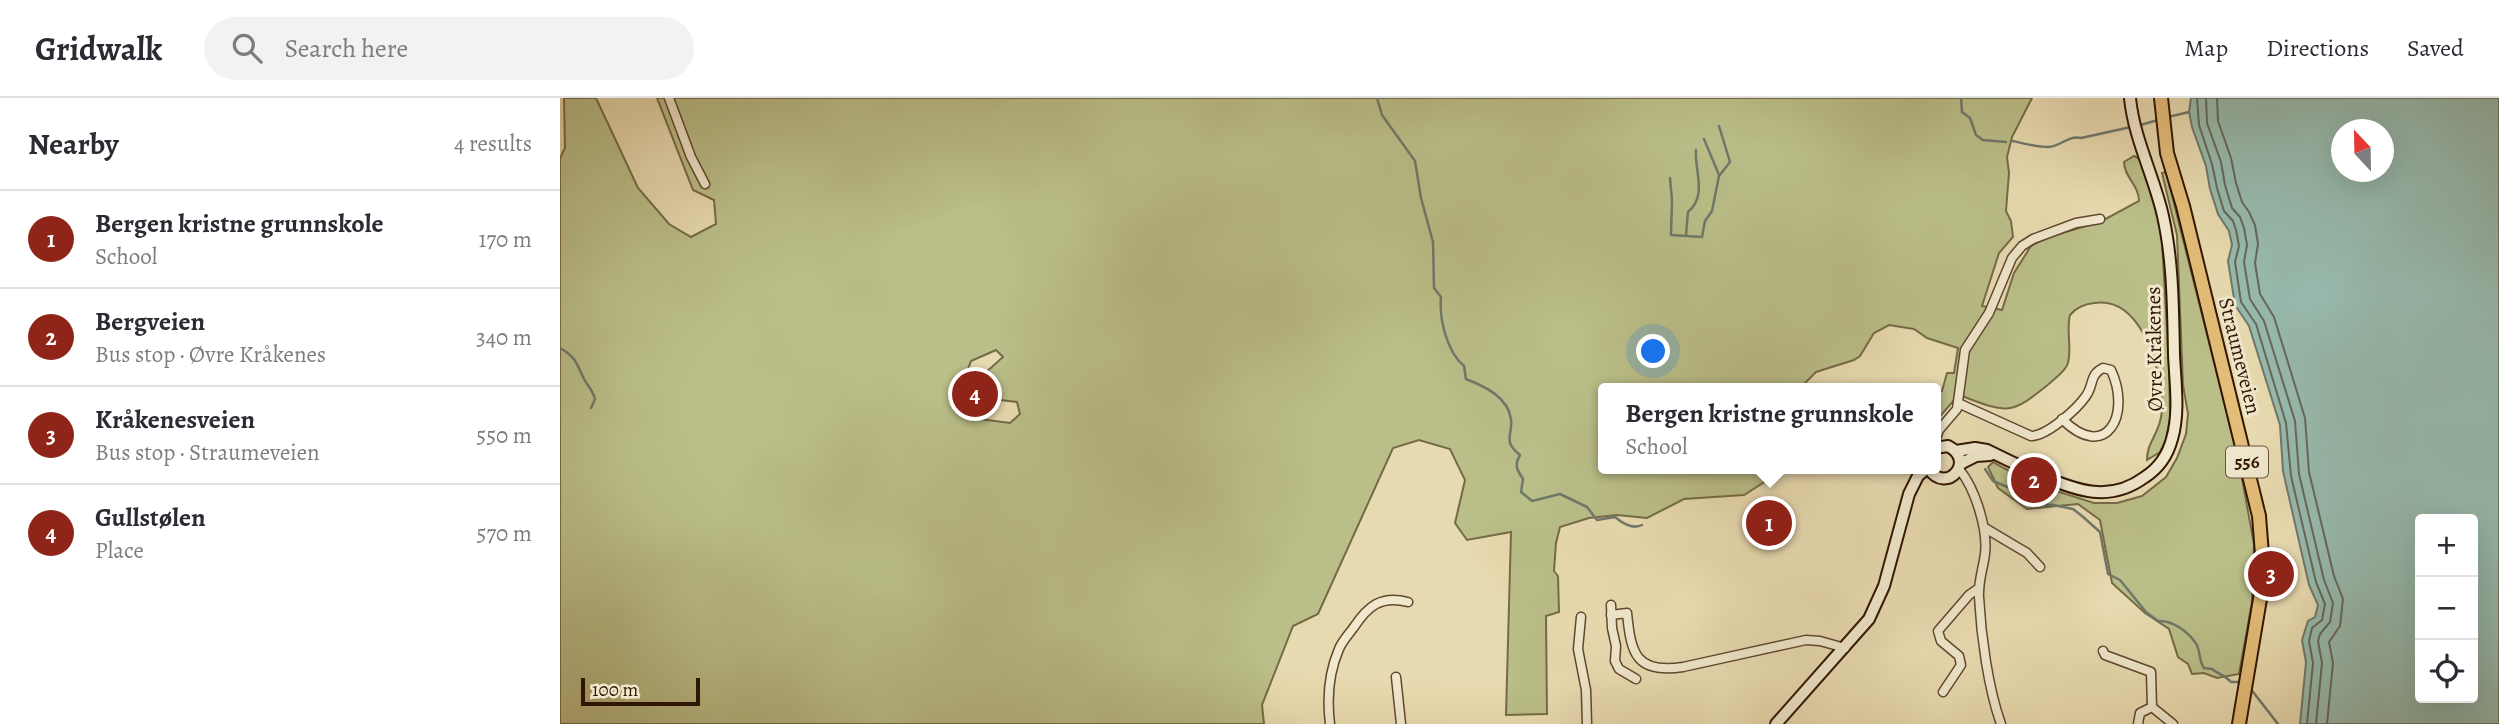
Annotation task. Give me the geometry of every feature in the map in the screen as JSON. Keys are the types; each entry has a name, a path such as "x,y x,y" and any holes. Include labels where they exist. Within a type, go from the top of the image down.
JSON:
{"main road":[{"name":"Øvre Kråkenes","path":"1956,452 1982,449 2074,489 2105,493 2140,481 2157,467 2168,451 2176,415 2169,255 2162,213 2135,127 2130,98"},
{"name":"Straumeveien","path":"2161,98 2167,153 2183,205 2252,481 2262,538 2260,599 2239,724"},
{"name":"Straumeveien","path":"2169,98 2183,205"},
{"path":"1941,446 1956,452 1959,472"},
{"path":"1935,474 1944,479 1959,472 1976,456 1996,455"},
{"path":"1776,724 1869,619 1880,597 1906,506 1928,474"}],"street":[{"path":"669,98 691,158 705,184"},
{"path":"1941,438 1944,425 1954,414 1958,403 1964,354 1989,313 2007,266 2017,252 2028,242 2051,231 2085,220 2100,219"},
{"name":"Øvre Kråkenes","path":"1958,403 2031,436 2043,433 2086,397 2095,373 2103,368 2111,370 2119,408 2113,427 2102,435 2090,435 2073,428 2062,419"},
{"path":"1959,472 1984,528 1985,554 1979,588 1990,683 2001,724"},
{"path":"1984,528 2027,554 2040,567"},
{"path":"1944,692 1961,665 1959,656 1941,641 1937,634 1969,595 1979,588"},
{"path":"1330,724 1330,683 1339,648 1366,610 1379,602 1397,599 1408,602"},
{"path":"1611,605 1615,661 1619,669 1636,679"},
{"path":"1611,615 1627,613 1628,637 1632,649 1643,662 1655,668 1683,667 1806,640 1846,648"},
{"path":"1581,617 1578,649 1586,690 1587,724"},
{"path":"2103,652 2151,672 2152,708"},
{"path":"1396,677 1401,724"},
{"path":"2138,724 2140,713 2152,708"},
{"path":"2152,708 2173,724"}],"green space":[{"path":"564,98 596,98 638,188 669,224 691,237 716,224 714,200 693,190 657,98 2032,98 2012,137 2007,157 2009,173 2006,211 2011,221 2013,237 1999,253 1982,306 2002,310 2014,273 2031,246 2048,237 2100,222 2139,201 2124,162 2134,156 2142,160 2157,209 2162,241 2170,418 2166,440 2160,452 2147,460 2162,412 2159,379 2150,348 2134,319 2123,309 2109,303 2087,304 2070,315 2067,366 2026,401 2009,408 1990,406 1962,396 1955,399 1941,415 1941,391 1947,373 1954,373 1958,348 1927,338 1914,329 1889,325 1874,333 1860,356 1816,372 1805,383 1598,383 1598,474 1777,474 1744,495 1684,499 1647,518 1617,515 1589,518 1560,527 1554,571 1558,576 1559,612 1546,616 1547,714 1506,715 1511,532 1467,540 1455,523 1465,480 1450,449 1419,440 1393,448 1318,614 1293,626 1262,705 1264,724 560,724 560,158 565,148","holes":["996,350 1003,357 985,373 991,399 1017,402 1020,414 1010,423 972,418 961,388 971,361"]},
{"path":"2166,172 2238,457 2254,544 2252,602 2239,674 2217,678 2204,673 2192,674 2188,664 2178,657 2169,629 2145,613 2112,583 2100,520 2078,504 2027,509 1998,488 1988,467 1993,462 2031,483 2094,503 2117,503 2142,496 2166,477 2186,434 2188,414 2183,385 2177,235 2162,173"}],"water":[{"path":"2191,98 2499,98 2499,724 2300,724 2306,662 2302,640 2308,621 2315,617 2318,605 2309,585 2283,471 2280,425 2249,326 2235,305 2228,261 2232,245 2229,231 2218,214 2206,166 2189,112"}],"waterway":[{"path":"1377,98 1382,115 1415,161 1421,198 1433,242 1434,288 1441,297 1441,315 1449,344 1464,366 1466,379 1494,393 1509,411 1510,442 1520,455 1517,465 1523,479 1521,492 1532,501 1560,494 1587,507 1597,520 1615,517 1631,526 1642,525"},
{"path":"1961,98 1962,112 1970,118 1976,135 1983,140 2006,142"},
{"path":"2168,117 2189,112"},
{"path":"2137,126 2158,120"},
{"path":"1670,178 1671,235 1702,237 1705,221 1712,211 1719,176 1730,162 1719,126"},
{"path":"2013,141 2044,147 2072,138 2131,127"},
{"path":"1704,139 1719,175"},
{"path":"1686,235 1688,212 1694,205 1699,190 1696,150"},
{"path":"560,348 575,361 593,393 595,399 591,408"},
{"path":"1985,469 1993,481 2010,488 2026,504 2073,509 2082,516 2100,532 2108,574 2120,580 2146,612 2158,621 2174,624 2188,634 2197,645 2204,668 2212,669 2231,682 2242,682"},
{"path":"2250,688 2278,724"}],"place":[{"name":"Gullstølen","path":"975,394"},
{"name":"Bergveien","path":"2034,480"},
{"name":"Bergen kristne grunnskole","path":"1769,523"},
{"name":"Kråkenesveien","path":"2271,574"}]}
